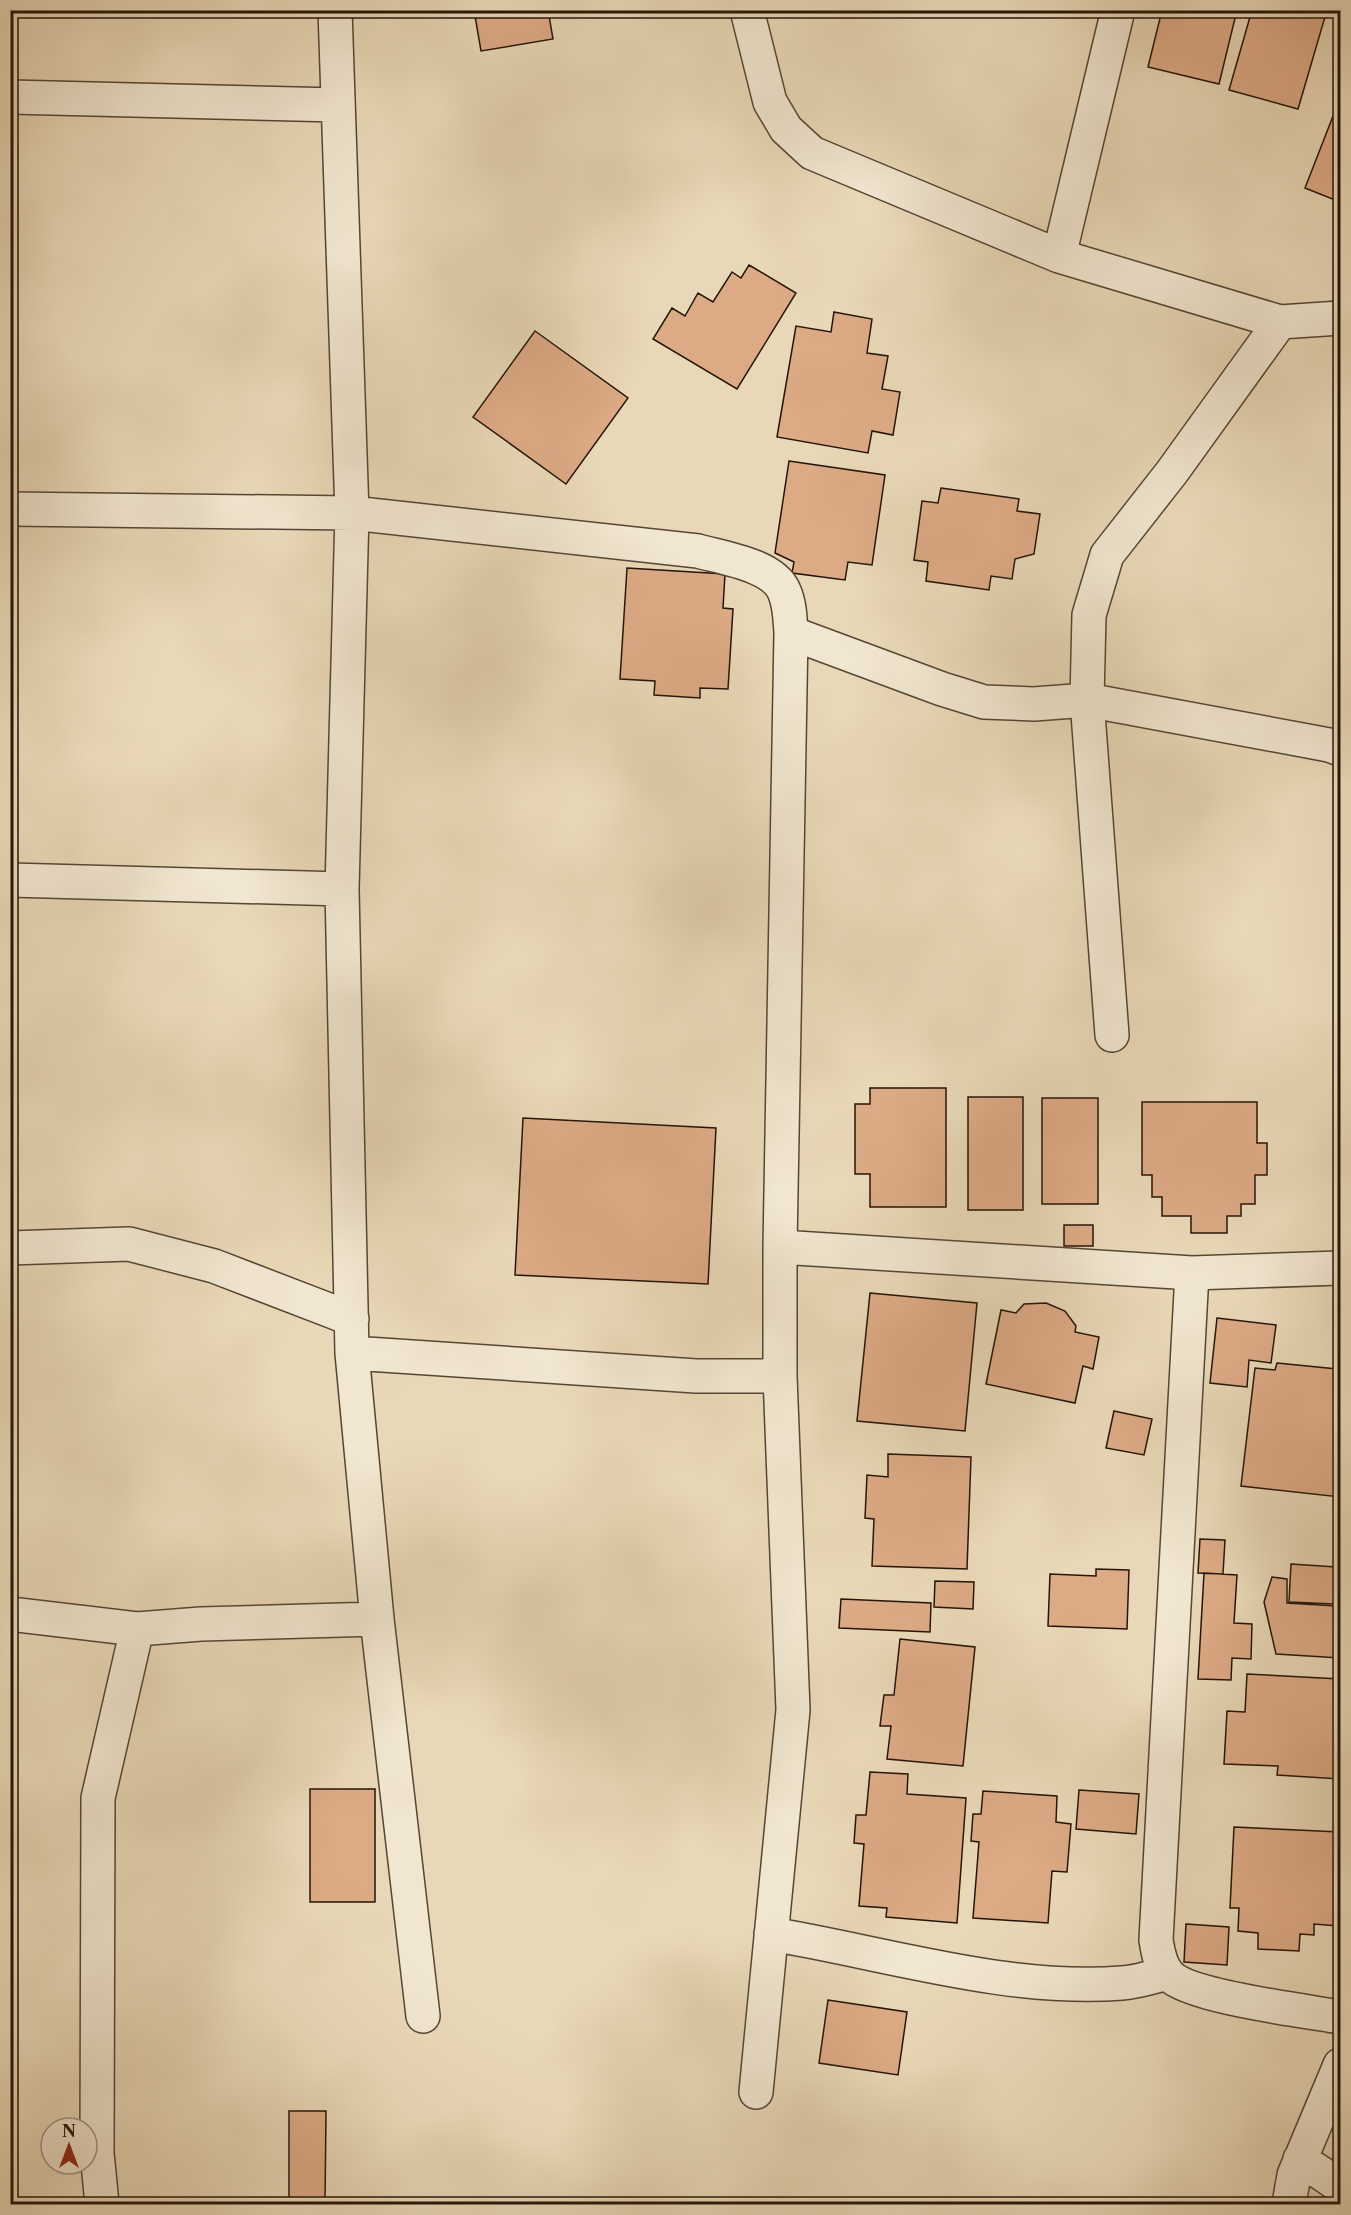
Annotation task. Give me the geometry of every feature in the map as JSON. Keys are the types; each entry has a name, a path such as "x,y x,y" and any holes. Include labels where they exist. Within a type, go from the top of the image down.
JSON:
{"street":[{"path":"335,10 352,513 342,888 352,1353 377,1619 423,2016"},
{"path":"747,10 770,102 786,129 812,153 1059,256 1280,322 1341,318"},
{"path":"1059,256 1118,10"},
{"path":"10,97 338,105"},
{"path":"1112,1035 1088,700 1089,615 1107,555 1172,472 1280,322"},
{"path":"10,509 352,513 698,552 739,562 769,573 783,589 788,602 790,633 780,1376 793,1710 756,2092"},
{"path":"790,633 942,689 984,702 1034,704 1088,700 1341,749"},
{"path":"10,880 342,888"},
{"path":"10,1248 129,1244 214,1266 352,1319"},
{"path":"780,1247 1192,1273 1341,1268"},
{"path":"1192,1273 1156,1940 1160,1959 1167,1973 1175,1981 1218,1996 1341,2017"},
{"path":"352,1353 696,1376 780,1376"},
{"path":"10,1614 137,1629 201,1624 377,1619"},
{"path":"102,2205 97,2153 98,1798 137,1629"},
{"path":"771,1934 835,1945 932,1967 1065,1985 1125,1983 1167,1973"},
{"path":"1289,2205 1294,2175 1341,2065"},
{"path":"1300,2159 1341,2186"}],"building":[{"path":"474,10 548,10 553,39 481,51"},
{"path":"1162,10 1237,10 1219,84 1148,67"},
{"path":"1252,10 1327,10 1298,109 1229,90"},
{"path":"1335,111 1340,113 1340,202 1305,188"},
{"path":"749,265 796,293 737,389 653,339 672,308 685,316 698,293 713,302 732,272 741,278"},
{"path":"834,312 872,319 867,353 888,356 882,389 900,392 893,435 872,431 868,453 777,437 796,326 831,332"},
{"path":"535,331 628,398 566,484 473,417"},
{"path":"789,461 885,475 872,565 848,562 845,580 792,573 794,562 775,553"},
{"path":"941,488 1019,499 1017,511 1040,514 1034,554 1015,559 1012,579 991,576 989,590 926,581 928,562 914,560 922,501 938,503"},
{"path":"627,568 725,574 723,608 733,609 728,689 700,688 700,698 654,695 655,681 620,679"},
{"path":"870,1088 946,1088 946,1207 870,1207 870,1174 855,1174 855,1104 870,1104"},
{"path":"968,1097 1023,1097 1023,1210 968,1210"},
{"path":"1042,1098 1098,1098 1098,1204 1042,1204"},
{"path":"1142,1102 1257,1102 1257,1143 1267,1143 1267,1175 1255,1175 1255,1204 1241,1204 1241,1216 1227,1216 1227,1233 1191,1233 1191,1216 1162,1216 1162,1197 1152,1197 1152,1175 1142,1175"},
{"path":"523,1118 716,1128 708,1284 515,1275"},
{"path":"1064,1225 1093,1225 1093,1246 1064,1246"},
{"path":"870,1293 977,1303 965,1431 857,1421"},
{"path":"1046,1303 1065,1311 1076,1326 1075,1332 1099,1337 1093,1369 1083,1366 1075,1403 986,1384 1001,1310 1016,1313 1024,1304"},
{"path":"1217,1318 1276,1325 1271,1363 1249,1360 1247,1387 1210,1383"},
{"path":"1277,1363 1337,1369 1337,1377 1340,1377 1340,1497 1241,1486 1255,1368 1275,1370"},
{"path":"1114,1411 1152,1419 1144,1455 1106,1448"},
{"path":"888,1454 971,1457 967,1569 872,1566 874,1519 865,1518 867,1475 888,1477"},
{"path":"1200,1539 1225,1540 1223,1574 1198,1573"},
{"path":"1291,1564 1336,1567 1334,1604 1289,1602"},
{"path":"1096,1569 1129,1570 1127,1629 1048,1626 1050,1574 1096,1576"},
{"path":"1204,1573 1237,1575 1234,1623 1252,1624 1251,1659 1232,1658 1231,1680 1198,1679"},
{"path":"1272,1577 1287,1579 1287,1603 1336,1606 1336,1590 1340,1590 1340,1658 1276,1654 1264,1602"},
{"path":"935,1581 974,1582 973,1609 934,1607"},
{"path":"841,1599 931,1603 930,1632 839,1628"},
{"path":"900,1639 975,1647 963,1766 887,1759 891,1726 880,1726 884,1695 894,1695"},
{"path":"1247,1674 1340,1679 1340,1779 1277,1775 1278,1766 1224,1764 1227,1711 1245,1712"},
{"path":"870,1772 908,1774 907,1794 966,1798 957,1923 886,1917 887,1908 859,1906 864,1844 854,1843 856,1815 866,1815"},
{"path":"310,1789 375,1789 375,1902 310,1902"},
{"path":"1079,1790 1139,1794 1136,1834 1076,1829"},
{"path":"983,1791 1057,1796 1056,1822 1071,1824 1067,1872 1052,1871 1048,1923 973,1918 979,1842 971,1841 973,1814 981,1814"},
{"path":"1234,1827 1340,1832 1338,1926 1314,1924 1314,1935 1300,1934 1299,1951 1258,1949 1258,1933 1238,1931 1239,1908 1230,1908"},
{"path":"1186,1924 1229,1927 1227,1965 1184,1962"},
{"path":"828,2000 907,2012 898,2075 819,2063"},
{"path":"289,2111 326,2111 325,2204 289,2204"}]}
